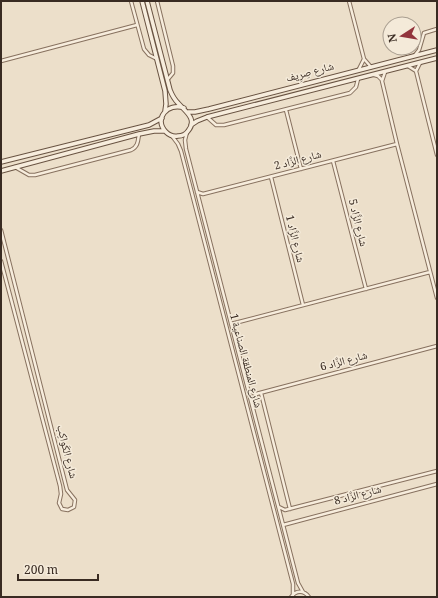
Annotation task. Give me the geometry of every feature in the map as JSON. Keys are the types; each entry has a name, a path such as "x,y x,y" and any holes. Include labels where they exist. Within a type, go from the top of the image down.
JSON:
{"main road":[{"path":"142,1 166,98 163,116 163,127 165,131"},
{"path":"1,171 139,134 154,131 165,131 171,135 179,136 187,132 191,125 190,116 173,97 147,1"},
{"name":"شارع صِرِيف","path":"422,54 437,50"},
{"name":"شارع صِرِيف","path":"188,112 209,109 412,56"},
{"name":"شارع صِرِيف","path":"191,125 207,117 437,58"},
{"path":"1,162 149,125 163,116 170,108 184,108"}],"street":[{"path":"131,1 146,52 157,59"},
{"path":"157,1 173,66 173,73 168,79"},
{"path":"349,1 364,59 371,67"},
{"path":"1,61 138,25"},
{"path":"422,40 424,33 437,29"},
{"path":"359,70 364,59"},
{"path":"420,62 416,71 437,155"},
{"path":"407,66 416,71"},
{"path":"382,81 386,71"},
{"path":"374,74 382,81 437,298"},
{"path":"207,117 216,125 224,125 286,110 350,93 356,87 358,78"},
{"path":"286,110 301,169"},
{"name":"شارع المنطقة الصناعية 1","path":"187,132 185,146 278,507 298,583 303,592 309,597"},
{"path":"15,167 29,175 35,175 131,150 135,148 138,143 139,134"},
{"name":"شارع المنطقة الصناعية 1","path":"171,135 181,151 293,584 292,596"},
{"name":"شارع الزَّاد 2","path":"203,194 397,144"},
{"name":"شارع الزَّاد 5","path":"333,161 366,289"},
{"name":"شارع الزَّاد 1","path":"270,177 303,305"},
{"path":"197,192 203,194 200,203"},
{"name":"شارع الكَواكِب","path":"1,230 67,490 75,500 74,506 68,510 62,509 59,503 61,494 60,486 1,261"},
{"path":"231,324 430,272"},
{"name":"شارع الزَّاد 6","path":"256,394 437,346"},
{"path":"248,391 256,394 251,403"},
{"path":"261,393 290,509"},
{"name":"شارع الزَّاد 8","path":"285,510 437,471"},
{"name":"شارع الزَّاد 8","path":"283,525 437,484"},
{"path":"278,507 285,510 281,517"},
{"name":"شارع المنطقة الصناعية 1","path":"292,596 299,592 303,592"}]}
